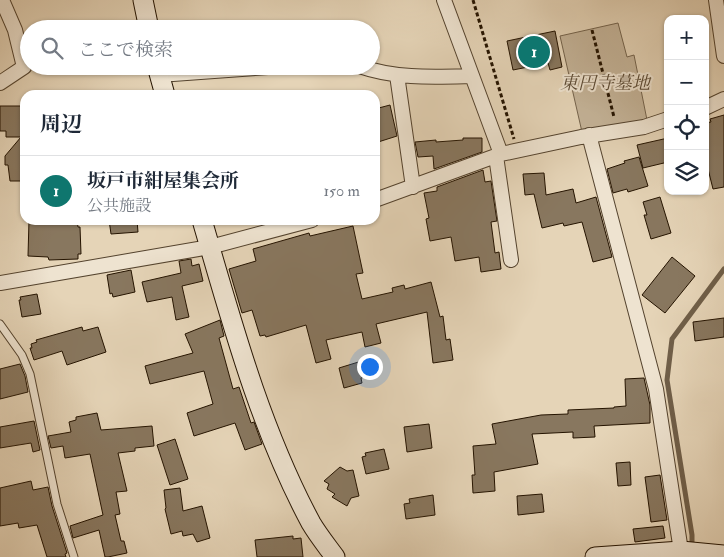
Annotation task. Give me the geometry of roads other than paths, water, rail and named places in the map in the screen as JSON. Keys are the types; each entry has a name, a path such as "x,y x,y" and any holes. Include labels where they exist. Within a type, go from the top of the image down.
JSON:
{"street":[{"path":"2,0 15,30 20,51"},
{"path":"143,0 147,20"},
{"path":"444,0 498,155 511,260"},
{"path":"716,0 724,56"},
{"path":"0,83 20,70"},
{"path":"380,71 422,78 472,76"},
{"path":"159,75 164,90"},
{"path":"397,75 413,187"},
{"path":"709,106 724,99"},
{"path":"380,198 498,155 664,121"},
{"path":"589,135 656,389 681,551"},
{"path":"203,225 236,337 276,450 312,524 335,557"},
{"path":"0,283 210,247 293,225"},
{"path":"595,557 681,551 724,555"}],"lane":[{"path":"0,324 22,355 30,374 57,504 74,557"}],"waterway":[{"path":"692,549 692,535 667,380 672,339 724,269"}],"place":[{"name":"坂戸市紺屋集会所","path":"534,52"}],"park label":[{"name":"東円寺墓地","path":"605,83"}]}
